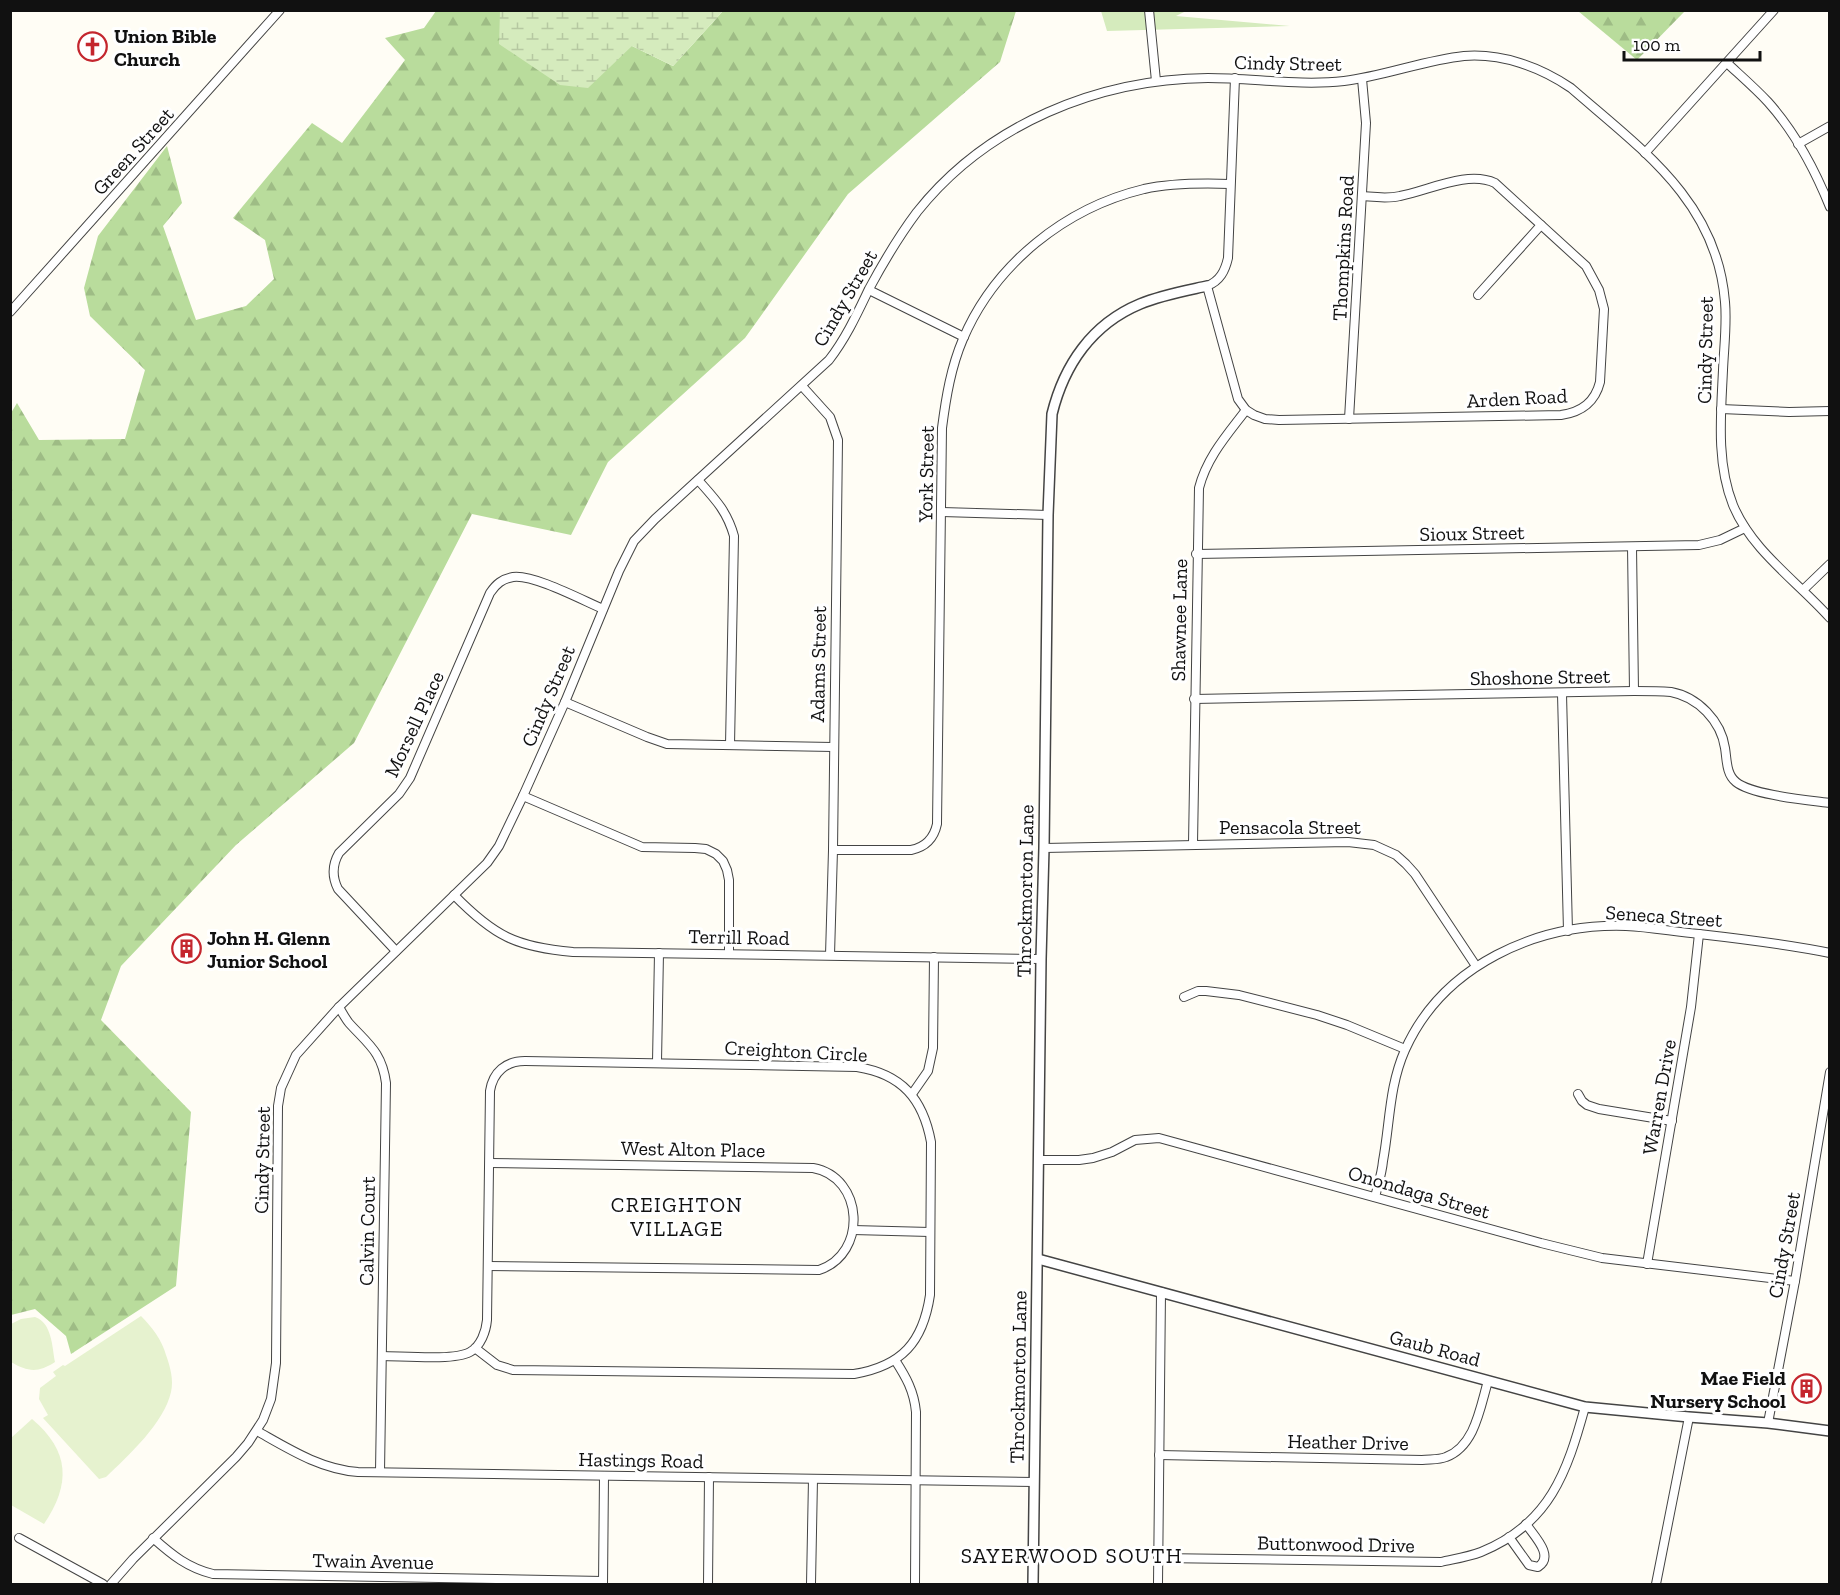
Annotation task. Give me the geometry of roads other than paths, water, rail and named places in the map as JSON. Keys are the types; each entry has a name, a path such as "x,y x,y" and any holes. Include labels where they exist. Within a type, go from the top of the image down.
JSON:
{"street":[{"name":"Green Street","path":"10,312 280,10"},
{"path":"1149,10 1156,81"},
{"path":"1645,153 1774,10"},
{"name":"Cindy Street","path":"111,1584 133,1558 236,1457 257,1431 271,1399 275,1375 278,1106 281,1088 296,1055 339,1007 493,855 523,796 619,571 634,542 655,519 829,360 842,344 890,253 917,213 950,177 987,147 1024,124 1063,105 1109,90 1156,81 1192,78 1313,82 1362,79 1465,56 1489,57 1515,62 1549,75 1571,88 1671,179 1688,199 1706,231 1717,259 1723,285 1725,316 1721,446 1732,503 1745,528 1767,554 1830,618"},
{"path":"1727,63 1769,104 1798,144 1830,207"},
{"path":"1234,78 1228,258 1220,278 1206,286 1232,383 1238,399 1246,410"},
{"name":"Thompkins Road","path":"1349,419 1366,123 1362,79"},
{"path":"1798,144 1830,126"},
{"name":"Arden Road","path":"1246,410 1265,420 1561,415 1580,410 1590,402 1598,389 1603,300 1596,281 1586,266 1495,183 1479,178 1395,197 1362,196"},
{"name":"York Street","path":"833,850 920,849 929,842 935,832 937,824 942,428 951,375 964,337 985,299 1024,253 1053,230 1084,211 1145,189 1189,183 1230,184"},
{"path":"1478,295 1541,225"},
{"name":"Throckmorton Lane","path":"1033,1584 1048,515 1052,414 1061,384 1075,356 1098,331 1125,311 1160,296 1206,286"},
{"path":"869,290 964,337"},
{"name":"Adams Street","path":"802,386 830,417 838,440 830,955"},
{"path":"1721,409 1782,412 1830,411"},
{"name":"Shawnee Lane","path":"1193,844 1197,502 1203,472 1211,456 1246,410"},
{"path":"698,480 730,519 734,536 730,745"},
{"path":"942,512 1048,515"},
{"name":"Sioux Street","path":"1196,554 1707,544 1745,528"},
{"path":"1632,547 1634,691"},
{"path":"1803,590 1830,564"},
{"name":"Morsell Place","path":"396,951 338,889 333,878 335,859 399,794 410,778 490,592 496,584 505,579 523,577 603,609"},
{"name":"Shoshone Street","path":"1194,699 1634,691 1672,693 1689,698 1712,719 1725,747 1729,771 1740,785 1759,791 1830,803"},
{"path":"1562,694 1568,931"},
{"path":"565,702 646,737 668,744 833,747"},
{"path":"523,796 642,847 695,848 716,854 723,861 729,880 729,953"},
{"name":"Pensacola Street","path":"1044,848 1360,842 1374,845 1385,849 1401,860 1415,874 1476,966"},
{"name":"Terrill Road","path":"454,895 488,927 510,940 531,947 573,952 1041,959"},
{"name":"Seneca Street","path":"1375,1197 1384,1160 1392,1088 1405,1049 1423,1020 1443,996 1488,958 1521,944 1568,931 1625,926 1771,943 1830,953"},
{"name":"Warren Drive","path":"1647,1264 1691,1007 1699,934"},
{"path":"657,1062 659,953"},
{"path":"912,1094 928,1071 933,1048 934,957"},
{"path":"1184,997 1197,991 1206,991 1263,1000 1334,1021 1405,1049"},
{"name":"Calvin Court","path":"339,1007 346,1021 377,1053 385,1074 380,1472"},
{"name":"Creighton Circle","path":"525,1061 657,1062 857,1067 885,1074 912,1094 926,1118 931,1142 930,1295 923,1326 912,1344 895,1360 854,1374 513,1370 497,1365 475,1348 486,1327 491,1084 496,1074 507,1064 525,1061"},
{"name":"Cindy Street","path":"1768,1423 1795,1281 1830,1072"},
{"path":"1578,1094 1582,1101 1592,1107 1672,1121"},
{"name":"Onondaga Street","path":"1039,1160 1093,1158 1112,1152 1136,1140 1159,1138 1541,1244 1602,1258 1795,1281"},
{"name":"West Alton Place","path":"489,1163 822,1169 831,1173 844,1185 851,1205 853,1230"},
{"path":"488,1266 819,1270 826,1268 842,1256 853,1230 930,1232"},
{"name":"Gaub Road","path":"1038,1259 1585,1407 1689,1418 1768,1423 1830,1431"},
{"path":"1158,1584 1161,1292"},
{"path":"382,1356 457,1356 475,1348"},
{"path":"895,1360 907,1378 914,1395 916,1412 915,1584"},
{"name":"Heather Drive","path":"1159,1455 1422,1460 1446,1457 1462,1446 1473,1431 1488,1381"},
{"name":"Buttonwood Drive","path":"1159,1558 1440,1562 1478,1553 1509,1538 1544,1506 1565,1472 1585,1407"},
{"path":"1656,1584 1689,1418"},
{"name":"Hastings Road","path":"257,1431 315,1462 345,1471 1034,1482"},
{"path":"603,1583 604,1476"},
{"path":"708,1584 709,1477"},
{"path":"811,1584 813,1479"},
{"path":"1509,1538 1529,1565 1538,1567 1543,1564 1545,1559 1543,1548 1526,1524"},
{"path":"19,1538 103,1584"},
{"name":"Twain Avenue","path":"153,1538 183,1563 213,1574 603,1583"}],"place":[{"name":"Union Bible Church","path":"93,47"},
{"name":"John H. Glenn Junior School","path":"186,949"},
{"name":"Mae Field Nursery School","path":"1807,1389"}],"district":[{"name":"CREIGHTON VILLAGE","path":"677,1217"},
{"name":"SAYERWOOD SOUTH","path":"1072,1556"}]}
